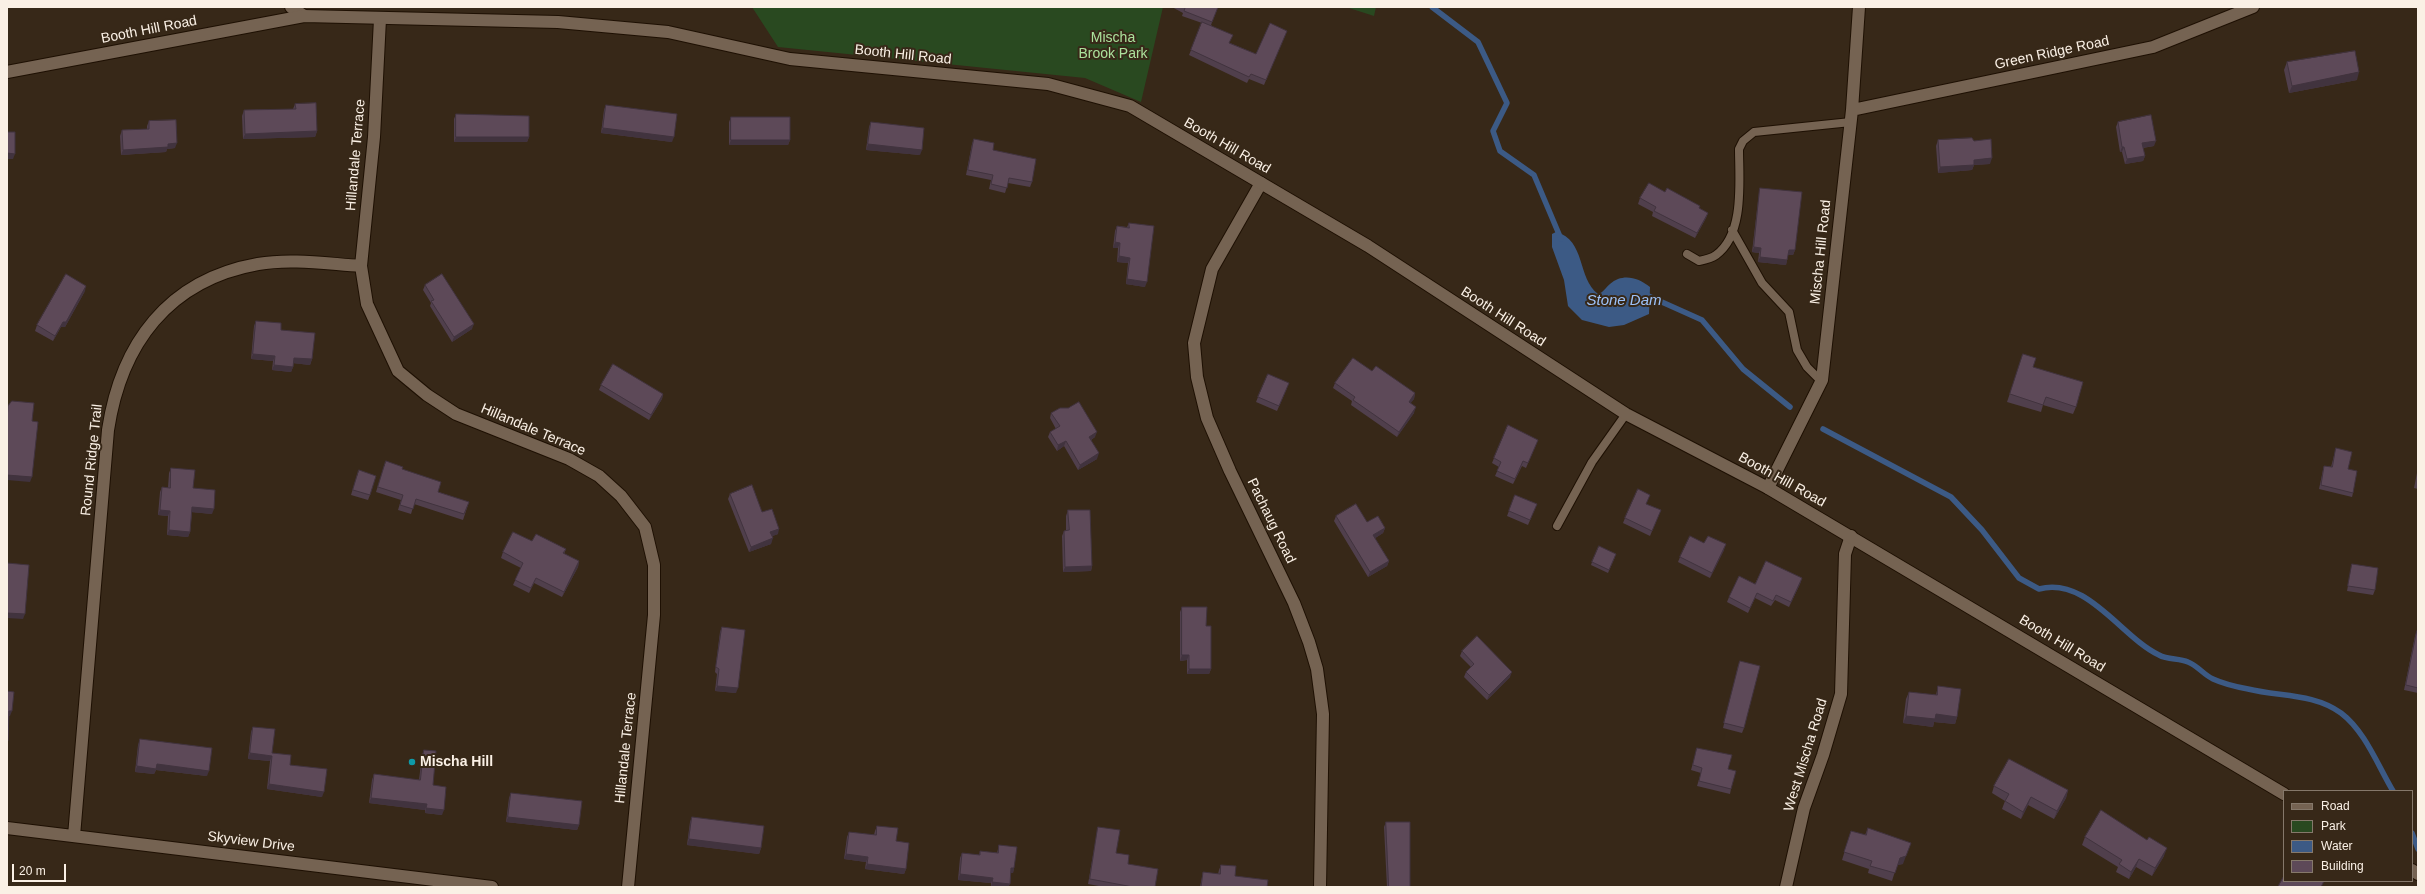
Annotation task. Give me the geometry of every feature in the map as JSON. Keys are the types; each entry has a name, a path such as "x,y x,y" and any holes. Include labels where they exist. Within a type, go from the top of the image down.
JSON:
{"street":[{"path":"291,7 304,16"},
{"name":"Mischa Hill Road","path":"1768,488 1821,381 1851,122 1859,7"},
{"name":"Green Ridge Road","path":"1852,110 2153,47 2253,7"},
{"name":"Booth Hill Road","path":"7,72 304,16 380,19 558,22 668,32 790,59 1048,84 1130,106 1368,246 1626,414 1768,488 2283,793"},
{"name":"Hillandale Terrace","path":"380,19 374,137 361,266 367,304 398,371 456,414 569,459 600,476 621,496 645,527 654,564 654,615 628,887"},
{"name":"Pachaug Road","path":"1261,183 1212,270 1194,343 1197,377 1208,418 1230,471 1294,603 1309,642 1317,669 1323,714 1320,887"},
{"name":"Round Ridge Trail","path":"74,836 108,430 113,399 134,348 153,321 177,299 196,285 225,273 258,264 293,262 361,266"},
{"name":"West Mischa Road","path":"1786,887 1804,808 1823,755 1841,694 1845,554 1851,536"},
{"name":"Skyview Drive","path":"7,828 492,887"}],"lane":[{"path":"1687,254 1699,262 1716,255 1728,240 1739,212 1739,149 1743,141 1754,132 1851,122"},
{"path":"1732,230 1762,283 1789,312 1797,350 1807,367 1821,381"},
{"path":"1557,526 1592,462 1626,414"}],"green space":[{"name":"Mischa Brook Park","path":"752,7 1163,7 1141,102 1085,78 778,47"},
{"path":"1346,7 1376,7 1374,16"}],"water":[{"name":"Stone Dam","path":"1556,232 1566,236 1572,243 1577,251 1591,287 1598,294 1608,285 1620,278 1625,277 1640,281 1650,287 1649,314 1624,325 1609,327 1582,320 1568,306 1564,280 1552,247 1552,234"}],"building":[{"path":"1183,7 1218,7 1212,22 1184,11 1185,8"},
{"path":"1202,22 1233,35 1229,43 1256,54 1270,23 1287,31 1266,80 1251,74 1249,77 1191,50"},
{"path":"2355,51 2359,72 2292,86 2287,62"},
{"path":"316,103 317,131 245,134 244,110 296,109 295,104"},
{"path":"606,105 677,114 674,137 603,128"},
{"path":"456,114 529,116 529,137 456,137"},
{"path":"2151,115 2156,141 2142,143 2145,156 2127,159 2124,147 2122,147 2118,122"},
{"path":"731,117 790,117 790,140 731,140"},
{"path":"176,120 177,143 168,144 168,147 123,150 122,130 149,129 149,121"},
{"path":"871,122 924,128 922,150 868,144"},
{"path":"7,132 15,132 15,154 7,153"},
{"path":"1972,138 1974,141 1991,139 1992,158 1974,160 1974,165 1940,167 1938,140"},
{"path":"974,139 994,143 993,150 1036,159 1032,182 1009,178 1007,188 991,184 993,175 968,170"},
{"path":"1649,183 1665,192 1667,188 1700,206 1699,208 1708,213 1697,233 1654,211 1656,207 1640,198"},
{"path":"1760,188 1802,192 1795,250 1789,250 1787,260 1760,257 1761,248 1754,247"},
{"path":"1129,223 1154,226 1147,282 1127,279 1130,258 1119,256 1120,243 1115,242 1117,226 1129,228"},
{"path":"66,274 86,286 66,322 63,322 55,336 37,325"},
{"path":"442,274 474,324 454,337 431,301 434,300 425,285"},
{"path":"256,321 281,323 281,330 315,333 312,359 294,358 293,367 274,365 275,356 253,354"},
{"path":"2023,354 2036,358 2033,367 2083,382 2076,407 2046,397 2043,405 2010,394"},
{"path":"1353,358 1372,371 1376,366 1415,393 1409,402 1416,407 1399,432 1353,400 1355,397 1335,383"},
{"path":"613,364 663,394 651,415 601,385"},
{"path":"1268,374 1289,383 1279,406 1258,397"},
{"path":"12,401 34,403 32,421 38,422 32,477 7,475 7,420 8,406"},
{"path":"1079,402 1097,432 1089,437 1099,453 1080,465 1066,441 1058,445 1050,432 1060,426 1051,413 1060,408 1068,408"},
{"path":"1508,425 1538,440 1528,463 1523,461 1515,479 1497,471 1501,462 1494,458"},
{"path":"2336,448 2352,452 2348,469 2357,471 2353,493 2321,485 2324,466 2332,467"},
{"path":"386,461 403,467 402,469 441,482 438,492 469,502 464,514 416,499 413,509 400,505 403,495 378,487"},
{"path":"171,468 195,470 193,488 215,490 214,509 192,507 190,532 169,530 170,511 160,510 162,487 170,488"},
{"path":"359,470 376,476 370,495 353,490"},
{"path":"752,485 762,512 772,509 779,529 770,532 773,538 751,547 730,494"},
{"path":"1638,489 1650,495 1646,504 1661,510 1652,531 1625,518"},
{"path":"1515,495 1537,504 1530,520 1509,511"},
{"path":"1356,504 1367,522 1378,516 1385,528 1373,535 1389,561 1370,572 1336,516"},
{"path":"1068,510 1090,510 1092,566 1065,567 1064,531 1069,530"},
{"path":"513,532 532,541 536,534 566,549 563,553 579,561 564,592 536,578 531,588 515,580 523,563 503,552"},
{"path":"1690,536 1704,543 1708,536 1726,544 1712,573 1680,557"},
{"path":"1599,546 1616,554 1609,570 1592,562"},
{"path":"1766,561 1802,578 1791,602 1776,595 1773,601 1757,593 1750,608 1729,597 1739,576 1755,584"},
{"path":"7,563 29,565 25,614 7,613"},
{"path":"2352,564 2378,568 2375,590 2348,586"},
{"path":"1182,607 1207,607 1206,626 1211,626 1211,669 1189,669 1189,655 1182,655"},
{"path":"722,627 745,630 738,688 717,686 719,669 716,667"},
{"path":"2417,631 2418,632 2418,688 2406,685"},
{"path":"1477,636 1512,672 1489,695 1466,672 1474,664 1462,651"},
{"path":"1740,661 1760,666 1744,728 1724,723"},
{"path":"1938,686 1961,689 1957,717 1936,714 1935,719 1906,716 1909,692 1937,695"},
{"path":"7,691 14,692 12,711 9,711 8,741 7,741"},
{"path":"253,727 275,729 272,753 291,755 290,765 327,769 324,792 269,784 272,756 250,753"},
{"path":"140,739 212,748 209,771 157,764 156,769 137,766"},
{"path":"1697,748 1732,755 1728,769 1736,771 1731,789 1699,781 1702,768 1693,765"},
{"path":"424,750 436,751 433,785 446,787 444,810 426,808 427,804 371,798 374,774 420,780"},
{"path":"2009,759 2068,790 2057,811 2031,797 2023,812 2005,801 2009,794 1994,786"},
{"path":"511,793 582,801 579,825 508,817"},
{"path":"2101,810 2147,840 2149,837 2167,848 2155,868 2139,859 2131,872 2119,864 2122,860 2085,837"},
{"path":"692,817 764,826 761,848 689,839"},
{"path":"1386,822 1410,822 1410,887 1389,887"},
{"path":"877,826 898,828 896,841 909,843 906,869 867,864 868,857 846,854 849,832 876,835"},
{"path":"1098,827 1120,830 1116,853 1129,855 1128,864 1158,869 1155,887 1133,887 1090,879"},
{"path":"1868,828 1911,843 1906,856 1900,858 1895,873 1870,866 1872,861 1844,852 1851,831 1866,835"},
{"path":"999,845 1017,847 1014,868 1011,868 1010,884 992,882 993,878 960,874 962,853 980,855 980,851 998,853"},
{"path":"1221,865 1236,866 1235,876 1268,880 1267,887 1201,887 1203,872 1220,874"},
{"path":"2283,878 2283,882 2324,882 2321,887 2278,887"}],"waterway":[{"path":"1432,7 1478,42 1507,103 1493,131 1500,151 1534,175 1561,239"},
{"path":"1644,294 1702,320 1743,369 1790,407"},
{"path":"1823,429 1951,497 1982,530 2019,578 2039,589 2056,587 2073,591 2088,599 2131,635 2159,655 2166,658 2188,662 2210,677 2226,684 2260,692 2296,696 2308,699 2319,702 2341,713 2350,720 2364,739 2392,790"},
{"path":"2413,836 2418,849"}],"place":[{"name":"Mischa Hill","path":"412,762"}]}
